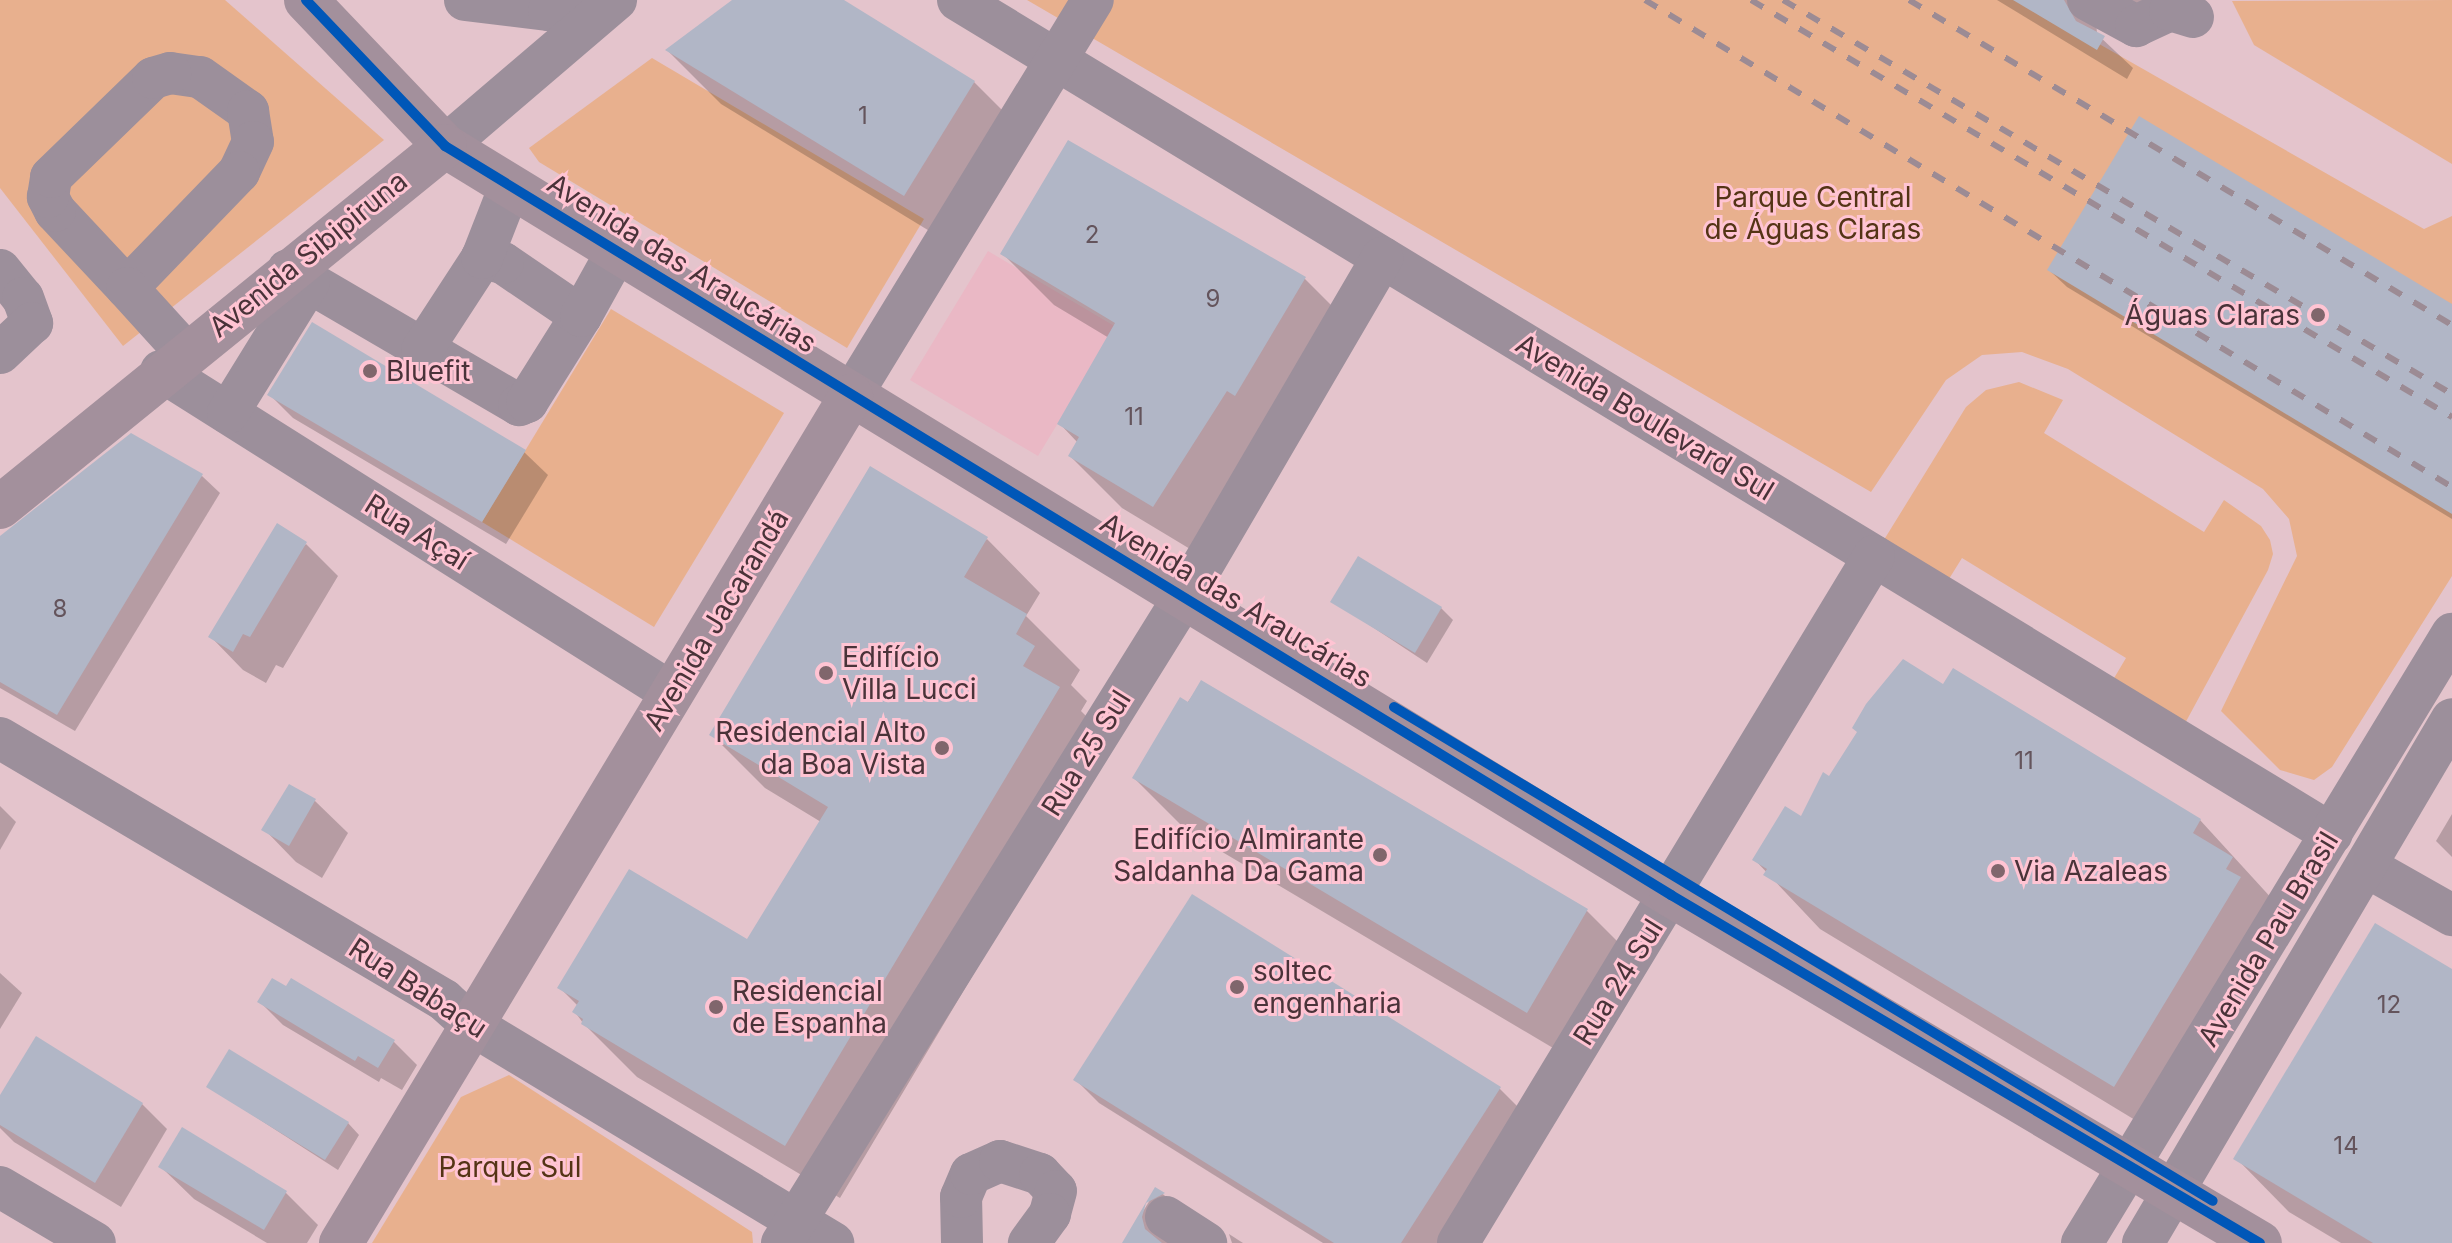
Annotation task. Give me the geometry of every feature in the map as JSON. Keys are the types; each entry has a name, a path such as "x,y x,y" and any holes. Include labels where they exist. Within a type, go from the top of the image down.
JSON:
{"main road":[{"name":"Avenida das Araucárias","path":"306,0 445,146 1671,895 2128,1168 2260,1243"},
{"name":"Avenida Sibipiruna","path":"0,507 173,362 298,276 445,146"},
{"name":"Avenida Jacarandá","path":"341,1243 851,396"}],"street":[{"path":"465,0 549,10 597,0"},
{"name":"Avenida Sibipiruna","path":"445,146 616,0"},
{"name":"Avenida Boulevard Sul","path":"958,0 2332,834"},
{"name":"Avenida Jacarandá","path":"851,396 1093,0"},
{"path":"2088,0 2136,26 2170,10 2193,17"},
{"name":"Rua Açaí","path":"127,288 239,172 253,142 248,111 200,77 170,73 153,78 51,177 48,197 55,211 127,288 173,362 228,413 672,693"},
{"path":"422,350 482,258 510,186"},
{"path":"228,413 298,276 519,405 527,402 617,251"},
{"path":"482,258 503,263 581,316"},
{"name":"Rua 25 Sul","path":"789,1232 1184,597 1382,258"},
{"path":"0,270 23,298 32,323 0,353"},
{"name":"Rua 24 Sul","path":"1458,1243 1874,556"},
{"name":"Avenida Pau Brasil","path":"2082,1243 2452,634"},
{"name":"Avenida Pau Brasil","path":"2143,1243 2452,719"},
{"name":"Rua Babaçu","path":"0,738 444,1000 472,1025 789,1232 833,1243"},
{"path":"2367,867 2452,915"},
{"path":"962,1243 961,1197 971,1174 1000,1161 1040,1174 1056,1191 1050,1214 1029,1243"},
{"path":"0,1187 95,1243"},
{"path":"1166,1217 1206,1243"}],"shaded area":[{"path":"988,251 1116,327 1038,456 910,380"}],"green space":[{"path":"0,0 225,0 384,140 123,346 0,188"},
{"name":"Parque Central de Águas Claras","path":"1027,0 2022,0 2424,229 2452,216 2452,576 2332,767 2314,780 2280,770 2221,711 2297,556 2289,519 2263,489 2068,369 2022,352 1982,355 1946,380 1871,492"},
{"path":"2452,0 2452,164 2254,45 2232,1"},
{"path":"652,58 924,219 847,348 539,162 529,148"},
{"path":"611,309 784,413 654,627 482,522"},
{"path":"2019,382 2063,400 2044,433 2204,532 2224,500 2261,526 2270,540 2273,554 2268,570 2176,740 2104,695 2126,658 1962,558 1939,595 1874,556 1966,407 1986,390"},
{"name":"Parque Sul","path":"509,1075 752,1232 753,1243 372,1243 461,1097"}],"building":[{"path":"732,0 844,0 975,81 904,196 665,50"},
{"path":"2013,0 2064,0 2076,21 2105,36 2097,50"},
{"path":"2139,116 2452,304 2452,514 2047,270"},
{"path":"1068,140 1306,277 1235,396 1227,391 1153,507 1068,456 1079,437 1057,424 1115,323 1000,254"},
{"path":"312,322 526,450 482,522 267,395"},
{"path":"131,433 203,474 57,715 0,682 0,536"},
{"path":"870,466 988,537 964,577 1027,614 1016,634 1035,646 1023,666 1060,687 785,1146 581,1024 583,1019 572,1012 579,1001 557,988 629,869 747,939 828,807 709,735"},
{"path":"277,523 307,542 250,637 243,634 233,652 208,637"},
{"path":"1358,556 1442,607 1415,653 1330,602"},
{"name":"Via Azaleas","path":"1903,659 1943,684 1953,668 2201,819 2193,833 2233,857 2226,869 2241,877 2114,1087 1763,875 1767,869 1752,860 1785,806 1801,816 1823,772 1829,776 1857,732 1852,728 1866,704"},
{"name":"Edifício Almirante Saldanha Da Gama","path":"1201,680 1588,909 1527,1013 1132,778 1180,697 1188,702"},
{"path":"289,784 316,799 289,846 261,830"},
{"name":"soltec engenharia","path":"1192,894 1501,1087 1401,1243 1334,1243 1073,1080"},
{"path":"2375,923 2452,969 2452,1243 2373,1243 2233,1159"},
{"path":"272,978 286,986 291,978 395,1040 378,1068 358,1056 355,1061 257,1002"},
{"path":"36,1036 143,1103 95,1183 0,1125 0,1095"},
{"path":"229,1049 349,1122 325,1160 206,1087"},
{"path":"182,1127 287,1191 264,1230 158,1167"},
{"path":"1155,1187 1165,1193 1146,1203 1142,1217 1145,1229 1162,1243 1122,1243"}],"railway":[{"path":"1645,0 2452,487"},
{"path":"1751,0 2452,417"},
{"path":"1783,0 2452,394"},
{"path":"1909,0 2452,325"}],"cycle path":[{"path":"306,0 445,146 1671,895 2260,1243"},
{"path":"1394,707 2213,1201"}],"place":[{"name":"Águas Claras","path":"2318,315"},
{"name":"Bluefit","path":"370,371"},
{"name":"Edifício Villa Lucci","path":"826,673"},
{"name":"Residencial Alto da Boa Vista","path":"942,748"},
{"name":"Edifício Almirante Saldanha Da Gama","path":"1380,855"},
{"name":"Via Azaleas","path":"1998,871"},
{"name":"soltec engenharia","path":"1237,987"},
{"name":"Residencial de Espanha","path":"716,1007"}]}
